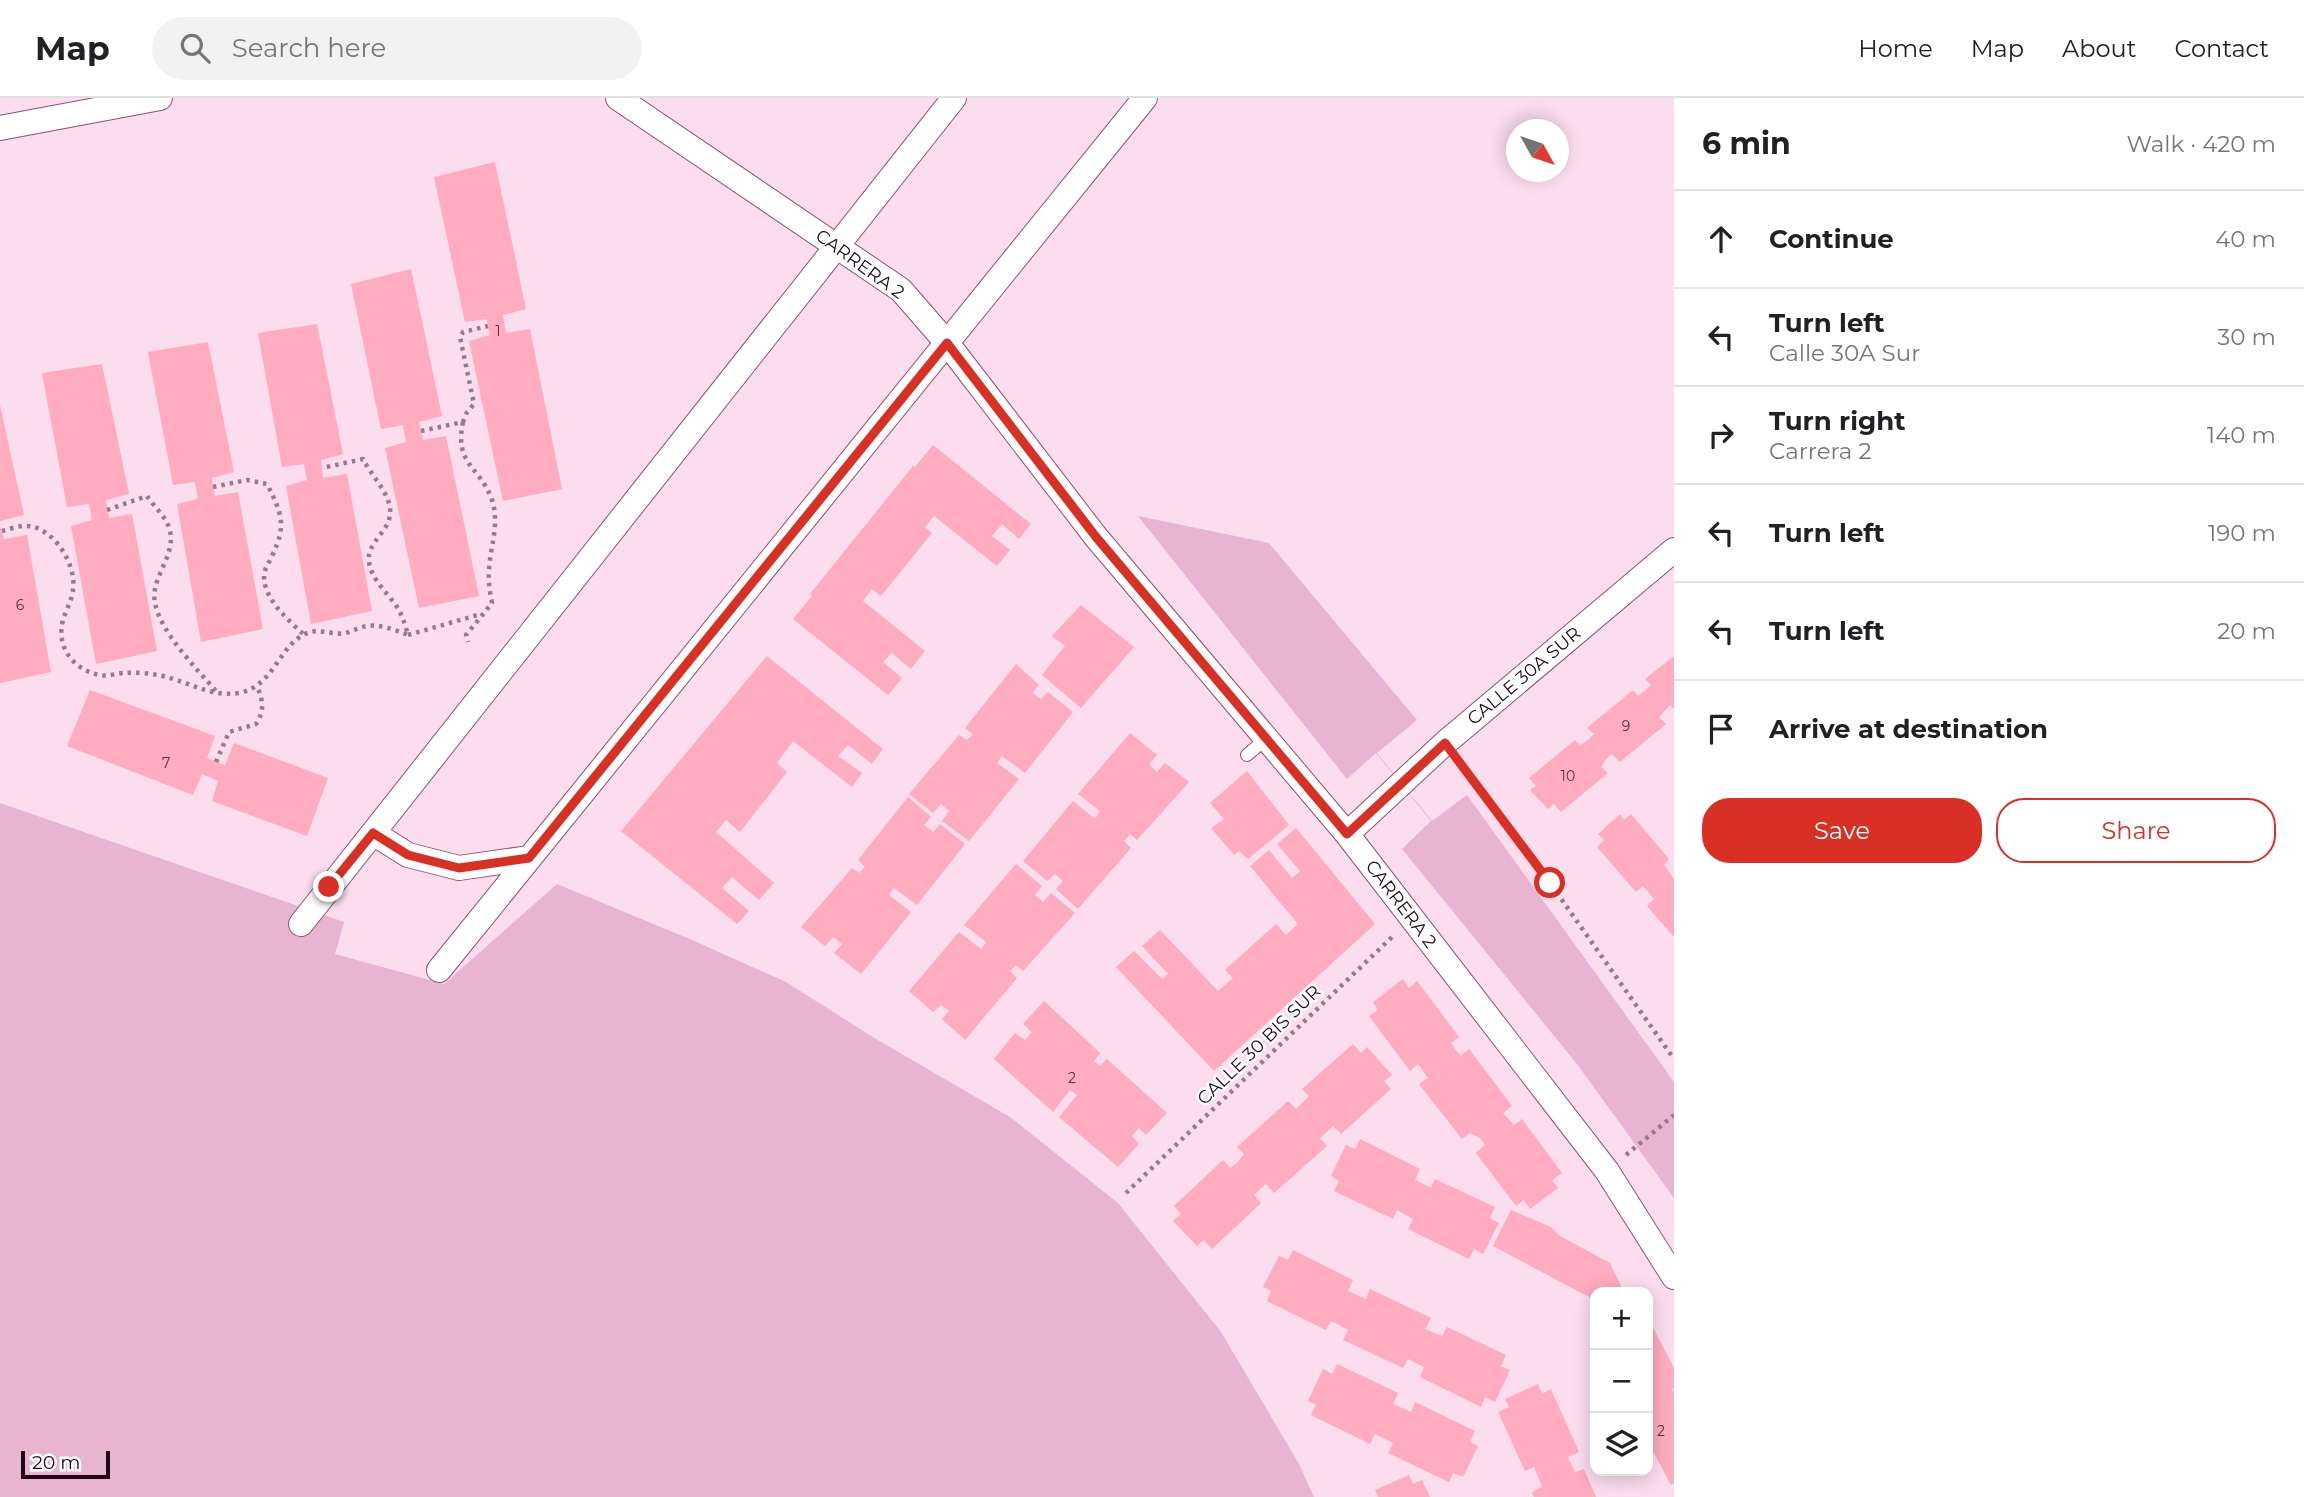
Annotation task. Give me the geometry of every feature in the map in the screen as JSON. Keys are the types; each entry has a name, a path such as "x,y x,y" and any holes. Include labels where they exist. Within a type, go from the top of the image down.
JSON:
{"street":[{"path":"0,128 160,98"},
{"name":"CARRERA 2","path":"618,98 901,290 947,343 1096,537 1347,834 1606,1171 1674,1276"},
{"path":"300,924 954,98"},
{"path":"439,970 1145,98"},
{"name":"CALLE 30A SUR","path":"1347,834 1445,743 1674,550"},
{"path":"373,833 408,855 459,868 529,858"}],"lane":[{"path":"1247,755 1267,738"}],"path":[{"path":"468,642 466,635 492,603 489,569 496,524 493,503 487,488 467,463 461,448 463,422 474,404 460,337 463,332 488,327"},
{"path":"421,430 463,422"},
{"path":"322,468 363,460 384,492 390,508 389,524 372,547 369,562 376,579 400,612 408,635"},
{"path":"213,487 247,480 267,484 279,507 282,521 281,537 263,573 265,585 276,607 303,634"},
{"path":"107,510 147,496 166,520 171,533 170,550 154,587 155,604 168,633 218,693"},
{"path":"2,531 28,526 43,531 54,540 72,572 74,589 62,622 62,643 68,657 80,668 100,676 128,673 159,675 218,693 239,693 257,686 303,634 314,631 344,634 367,626 391,628 408,635 483,614"},
{"path":"216,762 229,732 256,724 263,712 263,699 257,686"},
{"path":"1445,743 1550,883 1674,1059"},
{"name":"CALLE 30 BIS SUR","path":"1126,1192 1392,937 1413,921"},
{"path":"1606,1171 1674,1115"}],"shaded area":[{"path":"1138,516 1269,543 1417,720 1377,753 1432,821 1467,795 1674,1082 1674,1198 1577,1064 1402,849 1431,821 1376,753 1347,779"},
{"path":"0,803 344,922 335,954 444,984 557,884 786,982 876,1039 1010,1117 1118,1203 1221,1332 1299,1464 1314,1497 0,1497"}],"building":[{"path":"495,162 526,309 503,315 506,333 530,329 562,489 503,501 469,341 490,335 487,319 465,322 434,177"},
{"path":"411,269 442,416 419,422 423,440 446,436 479,596 419,608 385,448 406,442 403,425 381,429 351,284"},
{"path":"317,324 343,454 321,460 323,478 347,474 372,611 311,624 286,486 307,480 304,464 282,467 258,333"},
{"path":"208,342 234,472 212,478 213,487 215,496 238,492 263,629 201,642 177,504 198,499 195,482 173,485 148,352"},
{"path":"102,364 129,494 106,500 109,518 132,514 157,651 96,664 71,526 92,520 89,504 67,507 42,373"},
{"path":"0,405 24,515 0,521"},
{"path":"933,445 1031,524 1019,539 1002,524 992,536 1010,550 997,566 934,516 925,527 932,533 881,596 872,589 863,601 925,651 911,669 892,653 883,662 902,678 888,695 793,619 812,596 810,594"},
{"path":"0,526 4,539 27,535 51,672 0,683"},
{"path":"1081,605 1134,647 1081,708 1042,675 1065,646 1052,636"},
{"path":"767,656 883,749 872,764 848,745 838,756 862,773 852,787 793,741 777,763 787,772 740,832 726,820 716,832 774,883 759,900 732,877 722,888 749,911 737,924 621,831"},
{"path":"1674,656 1674,709 1670,705 1659,717 1666,724 1620,762 1612,754 1606,759 1601,767 1608,773 1561,812 1554,804 1548,809 1530,790 1536,786 1529,778 1575,740 1580,745 1588,740 1594,734 1587,728 1633,690 1638,696 1646,690 1651,685 1645,679"},
{"path":"1016,664 1039,685 1032,693 1041,699 1048,692 1073,712 1025,773 1002,756 997,763 1019,779 969,841 942,821 949,811 941,804 933,813 909,794 959,735 967,740 973,734 965,728"},
{"path":"90,690 215,736 207,758 225,765 234,743 328,778 307,836 212,801 218,781 202,774 193,795 67,746"},
{"path":"1130,733 1157,755 1149,764 1157,772 1165,763 1189,782 1137,840 1130,834 1124,841 1131,848 1078,909 1056,889 1063,881 1055,874 1047,881 1023,861 1073,801 1095,819 1100,811 1078,794"},
{"path":"1247,771 1289,825 1248,859 1239,851 1234,855 1211,828 1224,819 1210,803"},
{"path":"908,797 931,817 924,825 933,832 940,824 965,844 917,905 894,888 889,895 911,912 861,974 834,953 842,944 833,937 825,946 801,927 852,868 859,873 865,867 858,860"},
{"path":"1620,814 1624,820 1631,814 1669,859 1664,865 1674,879 1674,937 1647,906 1654,899 1649,893 1643,886 1636,892 1597,847 1604,840 1598,834"},
{"path":"1296,828 1375,924 1214,1071 1116,967 1134,951 1162,979 1168,974 1142,946 1160,930 1218,991 1233,978 1225,970 1276,924 1286,935 1298,924 1250,866 1269,850 1292,878 1300,871 1277,844"},
{"path":"1016,864 1042,886 1035,895 1043,902 1051,893 1075,913 1023,971 1016,965 1010,971 1017,978 965,1040 942,1019 949,1011 941,1005 933,1012 909,991 959,932 981,949 986,942 964,925"},
{"path":"1403,979 1409,988 1417,981 1459,1037 1451,1043 1460,1056 1469,1049 1512,1106 1503,1113 1514,1125 1522,1119 1562,1173 1552,1180 1558,1188 1530,1209 1524,1200 1516,1206 1476,1153 1485,1145 1480,1138 1470,1133 1462,1139 1419,1084 1428,1078 1418,1064 1410,1071 1369,1016 1378,1010 1373,1002"},
{"path":"1044,1001 1100,1053 1094,1061 1100,1066 1107,1059 1167,1113 1146,1135 1139,1128 1132,1136 1139,1144 1118,1167 1059,1117 1077,1095 1070,1090 1053,1112 994,1059 1015,1033 1025,1040 1032,1032 1023,1024"},
{"path":"1353,1044 1361,1053 1367,1047 1392,1075 1384,1081 1391,1089 1341,1134 1333,1126 1320,1138 1327,1146 1274,1193 1266,1184 1261,1188 1254,1195 1261,1203 1212,1249 1204,1240 1197,1246 1173,1221 1181,1214 1174,1206 1223,1160 1230,1168 1237,1163 1244,1154 1237,1147 1288,1101 1296,1109 1309,1096 1302,1089"},
{"path":"1360,1139 1420,1169 1415,1180 1431,1188 1435,1179 1495,1207 1490,1218 1499,1223 1483,1254 1474,1249 1469,1259 1408,1229 1413,1219 1397,1210 1393,1219 1334,1191 1339,1181 1331,1176 1346,1145 1355,1149"},
{"path":"1511,1210 1551,1227 1560,1236 1610,1263 1622,1287 1590,1287 1590,1300 1493,1246"},
{"path":"1293,1250 1353,1280 1348,1291 1366,1299 1370,1289 1431,1318 1425,1329 1442,1336 1447,1327 1506,1355 1501,1366 1510,1370 1495,1402 1485,1397 1481,1407 1420,1377 1424,1367 1408,1359 1403,1368 1343,1340 1348,1330 1331,1321 1326,1330 1267,1301 1271,1291 1263,1287 1279,1256 1288,1260"},
{"path":"1653,1328 1674,1368 1674,1483 1671,1485 1653,1451"},
{"path":"1337,1364 1398,1393 1393,1404 1411,1412 1415,1402 1475,1431 1470,1442 1478,1446 1463,1477 1453,1473 1449,1482 1388,1453 1393,1443 1375,1434 1370,1444 1311,1415 1316,1405 1308,1401 1323,1369 1332,1374"},
{"path":"1538,1384 1542,1394 1551,1389 1579,1452 1568,1457 1575,1472 1584,1469 1596,1497 1534,1497 1532,1492 1542,1487 1534,1467 1525,1471 1498,1412 1509,1407 1505,1399"},
{"path":"1409,1475 1413,1484 1422,1480 1430,1497 1378,1497 1375,1490"}],"route":[{"path":"329,887 373,833 408,855 459,868 529,858 947,343 1096,537 1347,834 1445,743 1550,883"}]}
